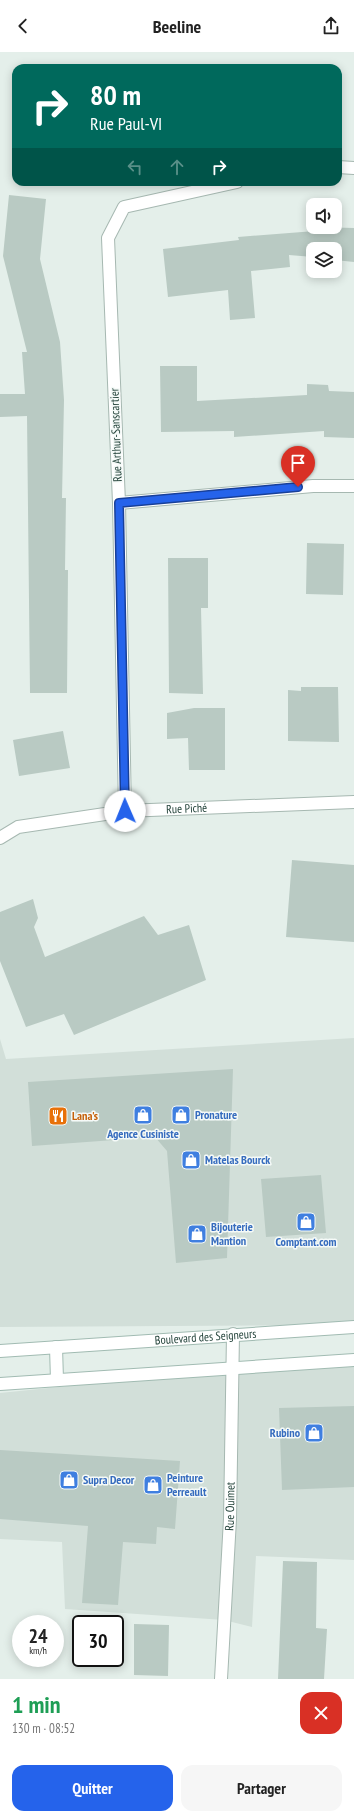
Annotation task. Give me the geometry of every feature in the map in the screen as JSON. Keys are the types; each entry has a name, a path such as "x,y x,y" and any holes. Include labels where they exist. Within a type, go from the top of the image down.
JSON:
{"street":[{"path":"342,167 354,168"},
{"name":"Rue Arthur-Sanscartier","path":"125,811 119,503 108,238 124,207 220,186"},
{"path":"119,503 313,486 354,486"},
{"name":"Rue Piché","path":"0,838 18,827 125,811 354,802"},
{"name":"Boulevard des Seigneurs","path":"0,1351 233,1334 354,1327"},
{"name":"Rue Ouimet","path":"221,1679 230,1519 234,1369 233,1334"},
{"path":"56,1347 57,1380"},
{"path":"0,1384 354,1360"}],"shaded area":[{"path":"354,1038 354,1325 0,1327 0,1039 6,1059"},
{"path":"354,1360 354,1560 256,1556 252,1627 224,1620 65,1609 62,1542 0,1539 0,1393 234,1369"}],"building":[{"path":"9,195 46,199 40,259 60,342 64,400 62,498 66,498 65,570 68,570 67,693 30,693 27,416 0,417 0,394 25,394 22,352 27,352 3,256"},
{"path":"342,228 354,228 354,262 342,261 342,242 306,242 306,256 289,255 290,267 251,271 255,318 230,320 228,290 168,297 163,249 239,240 238,237 306,232 306,234 342,234"},
{"path":"160,366 197,366 197,401 307,395 307,384 328,385 329,391 354,392 354,438 324,437 324,431 234,437 234,431 161,432"},
{"path":"307,543 344,544 343,595 306,594"},
{"path":"168,558 208,558 208,608 201,608 203,694 169,693"},
{"path":"301,687 338,687 339,742 288,741 288,690 301,691"},
{"path":"194,708 225,708 225,770 189,770 188,738 167,739 167,713"},
{"path":"63,731 70,768 19,776 13,740"},
{"path":"292,860 354,865 354,942 286,937"},
{"path":"33,899 38,918 34,927 45,957 144,916 158,935 189,925 206,980 74,1035 64,1014 26,1027 0,961 0,912"},
{"path":"233,1069 227,1258 176,1263 167,1151 155,1137 32,1146 28,1082"},
{"path":"321,1175 326,1233 266,1237 261,1179"},
{"path":"354,1406 354,1487 282,1490 279,1408"},
{"path":"0,1450 180,1461 175,1529 157,1527 156,1544 123,1542 118,1605 82,1603 88,1526 0,1519"},
{"path":"283,1561 317,1562 316,1628 327,1629 324,1679 278,1679"},
{"path":"134,1624 169,1625 168,1676 134,1675"}],"place":[{"name":"Agence Cusiniste","path":"143,1115"},
{"name":"Pronature","path":"181,1115"},
{"name":"Lana's","path":"58,1116"},
{"name":"Matelas Bourck","path":"191,1160"},
{"name":"Comptant.com","path":"306,1222"},
{"name":"Bijouterie Mantion","path":"197,1234"},
{"name":"Rubino","path":"314,1433"},
{"name":"Supra Decor","path":"69,1480"},
{"name":"Peinture Perreault","path":"153,1485"}],"route":[{"path":"125,811 119,503 298,487"}]}
